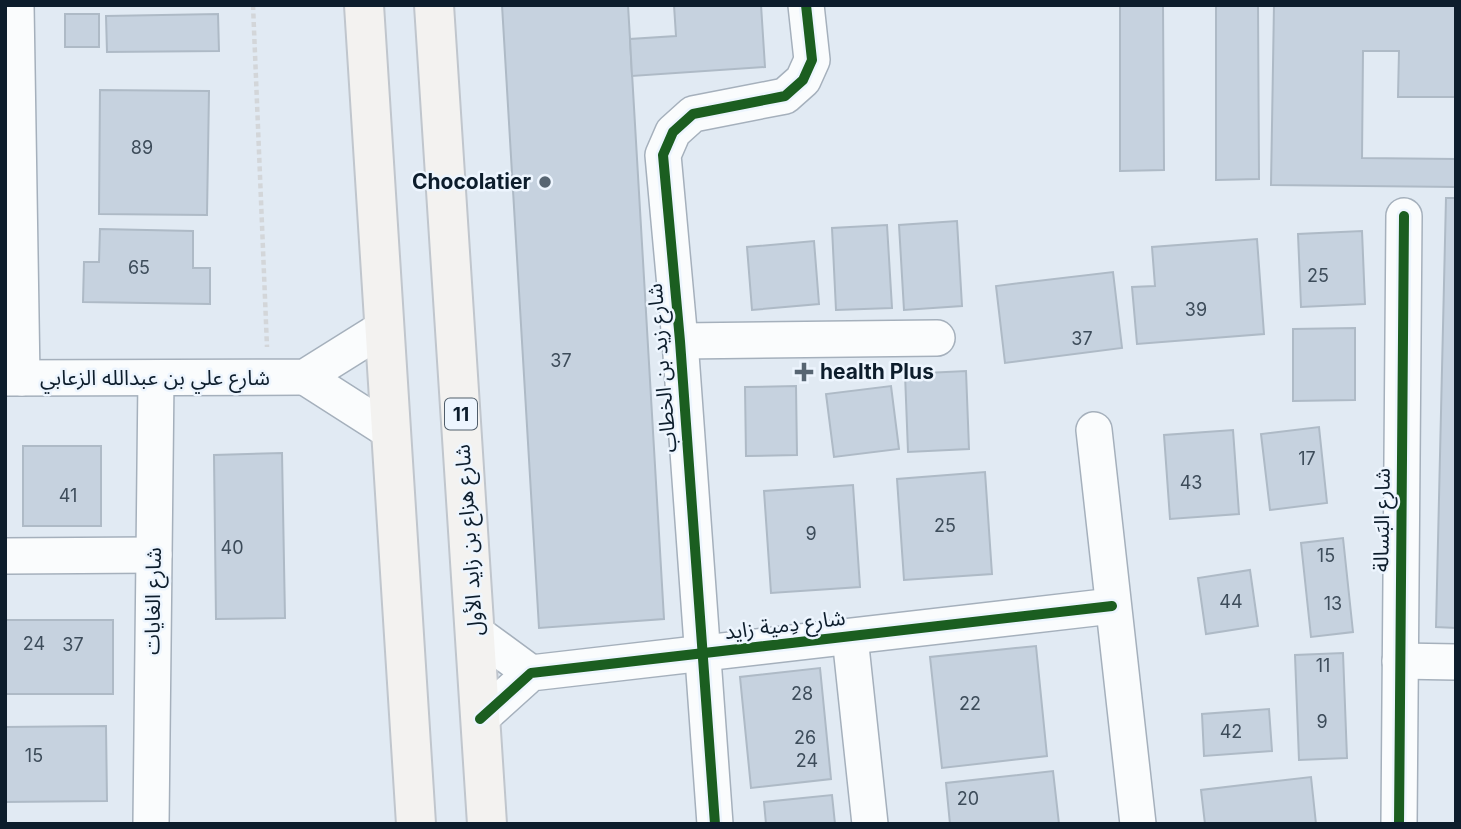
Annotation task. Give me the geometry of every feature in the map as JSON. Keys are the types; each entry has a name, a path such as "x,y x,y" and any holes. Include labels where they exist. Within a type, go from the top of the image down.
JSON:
{"main road":[{"path":"364,5 416,824"},
{"name":"شارع هزاع بن زايد الأول","path":"434,5 486,824"}],"street":[{"path":"13,378 12,78 16,5"},
{"name":"شارع زيد بن الخطاب","path":"715,824 680,341 663,155 673,132 693,114 785,96 803,80 811,60 806,5"},
{"name":"شارع البَسالة","path":"1399,824 1404,216"},
{"path":"385,327 305,377 391,432"},
{"path":"680,341 937,338"},
{"name":"شارع علي بن عبدالله الزعابي","path":"13,378 305,377"},
{"name":"شارع الغايات","path":"151,824 156,378"},
{"path":"1094,430 1138,824"},
{"path":"5,556 154,555"},
{"name":"شارع دِمية زايد","path":"531,673 1112,606"},
{"path":"475,632 531,673 480,719"},
{"path":"850,636 870,824"},
{"path":"1400,662 1456,662"}],"path":[{"path":"253,5 269,377"}],"building":[{"path":"502,5 628,5 664,619 539,628"},
{"path":"674,5 761,5 765,67 632,76 630,39 676,36"},
{"path":"1120,5 1163,5 1164,170 1120,171"},
{"path":"1216,5 1258,5 1259,179 1216,180"},
{"path":"1274,5 1456,5 1456,97 1398,97 1399,51 1363,51 1362,158 1456,159 1456,187 1271,185"},
{"path":"65,14 99,14 99,47 65,47"},
{"path":"218,14 219,51 107,52 106,16"},
{"path":"100,90 209,91 207,215 99,214"},
{"path":"1446,198 1456,198 1456,628 1436,627"},
{"path":"957,221 962,306 904,310 899,225"},
{"path":"887,225 892,308 836,310 832,228"},
{"path":"100,229 193,231 193,268 210,268 210,304 83,302 84,262 99,262"},
{"path":"1362,231 1365,304 1301,307 1298,234"},
{"path":"1257,239 1264,334 1137,344 1132,287 1155,286 1152,247"},
{"path":"814,241 819,304 752,310 747,247"},
{"path":"1113,272 1122,348 1005,363 996,286"},
{"path":"1355,328 1355,400 1293,401 1293,329"},
{"path":"966,371 969,449 908,452 905,374"},
{"path":"796,386 797,455 746,456 745,387"},
{"path":"891,386 899,449 834,457 826,394"},
{"path":"1319,427 1327,503 1270,510 1261,434"},
{"path":"1233,430 1239,514 1170,519 1164,435"},
{"path":"23,446 101,446 101,526 23,526"},
{"path":"282,453 285,618 216,619 214,455"},
{"path":"985,472 992,574 904,580 897,479"},
{"path":"853,485 860,587 771,593 764,491"},
{"path":"1343,538 1353,632 1311,637 1301,543"},
{"path":"1250,570 1258,626 1206,634 1198,578"},
{"path":"5,620 113,620 113,694 5,694"},
{"path":"1036,646 1047,756 942,768 930,657"},
{"path":"1343,653 1347,758 1299,760 1295,655"},
{"path":"820,668 831,779 751,788 740,677"},
{"path":"1269,709 1272,751 1204,756 1202,714"},
{"path":"106,726 107,801 5,802 5,727"},
{"path":"1053,771 1059,824 950,824 946,783"},
{"path":"1311,777 1316,824 1205,824 1201,790"},
{"path":"832,795 835,824 766,824 764,802"}],"cycle path":[{"path":"715,824 680,341 663,155 673,132 693,114 785,96 803,80 812,60 806,5"},
{"path":"1399,824 1404,216"},
{"path":"480,719 531,673 1112,606"}],"place":[{"name":"Chocolatier","path":"545,182"},
{"name":"health Plus","path":"804,372"}]}
